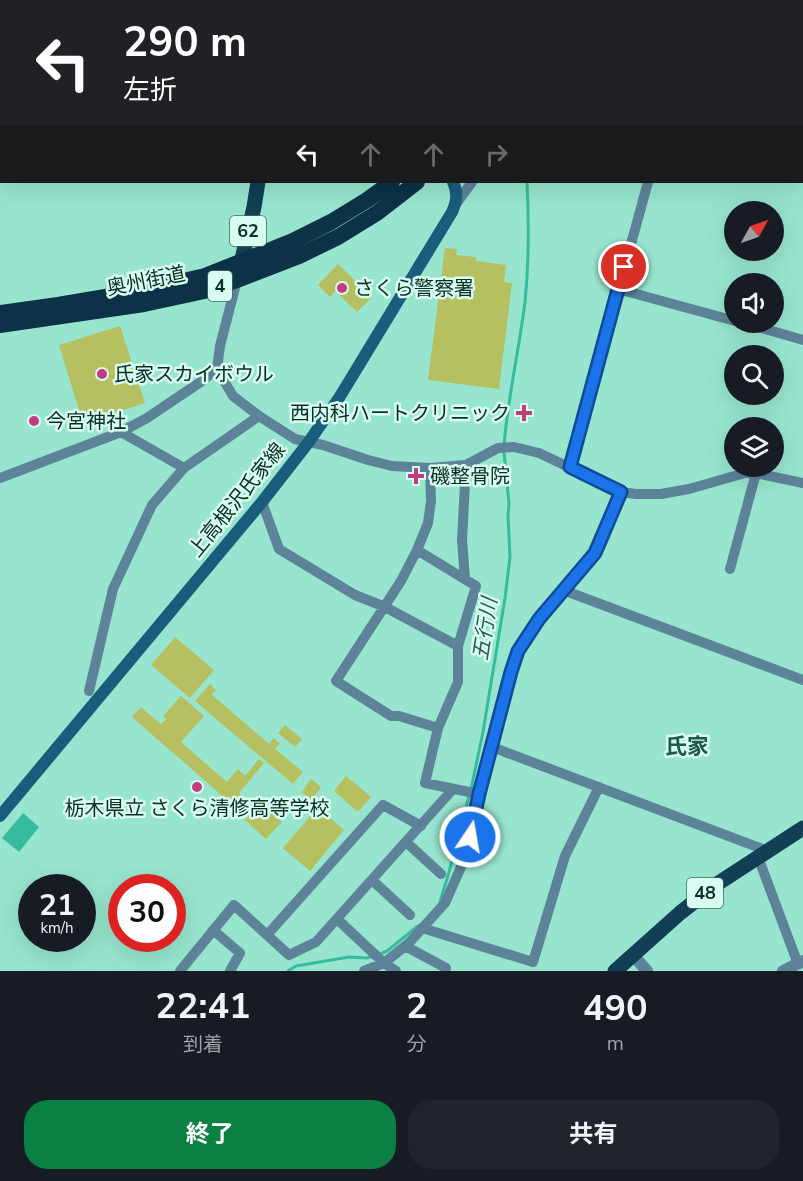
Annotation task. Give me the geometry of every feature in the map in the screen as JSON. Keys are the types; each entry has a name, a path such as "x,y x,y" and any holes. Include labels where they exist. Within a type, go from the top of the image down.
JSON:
{"highway":[{"name":"奥州街道","path":"0,313 141,291 205,276 293,241 331,222 391,183"},
{"name":"奥州街道","path":"0,325 144,304 209,290 300,256 338,237 377,213 416,183"}],"main road":[{"name":"62","path":"237,280 255,207 258,183"},
{"path":"453,183 457,195 456,204"},
{"name":"上高根沢氏家線","path":"0,816 309,443 339,398 456,204"},
{"name":"48","path":"615,971 680,913 717,884 803,828"}],"street":[{"path":"456,204 471,183"},
{"path":"570,467 648,183"},
{"path":"237,280 220,346 217,369 233,396 295,439 392,466 430,468 466,465 498,448 514,447 539,453 621,492 636,494 661,494 690,489 731,477"},
{"path":"618,289 724,318"},
{"path":"781,333 803,339"},
{"path":"0,478 121,432 147,418 217,369"},
{"path":"89,691 113,589 152,505 184,468 259,416"},
{"path":"121,432 184,468"},
{"path":"465,579 462,540 466,465"},
{"path":"430,468 431,501 428,523 417,550 385,607 336,681 391,716 399,716 438,728"},
{"path":"730,569 755,477"},
{"path":"775,477 803,483"},
{"path":"364,971 384,963 405,946 445,903 465,858 479,794 518,651 539,619 595,553 621,492"},
{"path":"262,502 279,549 355,595 385,607 458,646"},
{"path":"417,550 476,585 458,646 458,682 438,728 425,783 479,794"},
{"path":"563,590 803,680"},
{"path":"492,747 763,854 801,962 783,971"},
{"path":"422,928 532,962 566,856 599,788"},
{"path":"180,971 234,905 289,955 316,942 453,789"},
{"path":"267,935 383,805 421,826"},
{"path":"406,842 441,873"},
{"path":"372,880 410,915"},
{"path":"337,919 384,963 396,971"},
{"path":"213,930 240,952 230,971"},
{"path":"405,946 446,968"},
{"path":"633,956 647,971"}],"shaded area":[{"path":"23,813 39,827 19,852 2,838"}],"building":[{"path":"445,248 457,249 456,255 476,257 476,261 506,265 504,282 512,283 499,389 428,380"},
{"name":"さくら警察署","path":"338,264 372,297 357,312 335,291 330,297 318,285"},
{"name":"氏家スカイボウル","path":"120,326 145,403 83,423 59,345"},
{"path":"175,637 214,670 190,698 151,665"},
{"path":"210,684 216,690 212,695 269,744 274,738 280,744 275,749 303,772 293,784 195,701"},
{"path":"181,696 204,716 181,742 227,782 238,769 245,776 259,759 264,763 239,793 252,804 243,814 132,717 141,707 161,724 166,719 163,716"},
{"path":"285,725 302,739 295,747 278,733"},
{"path":"346,776 371,797 358,812 334,791"},
{"path":"311,779 321,787 312,800 302,792"},
{"path":"261,803 282,822 266,839 245,820"},
{"path":"318,807 344,830 310,871 283,848"}],"waterway":[{"name":"五行川","path":"504,445 526,287 527,183"},
{"name":"五行川","path":"471,789 483,732 510,557 509,504 504,452"},
{"name":"五行川","path":"440,902 469,796"},
{"name":"五行川","path":"380,954 418,926"},
{"name":"五行川","path":"288,971 296,966 349,957 373,956"}],"place":[{"name":"さくら警察署","path":"342,288"},
{"name":"氏家スカイボウル","path":"102,374"},
{"name":"西内科ハートクリニック","path":"524,413"},
{"name":"今宮神社","path":"34,421"},
{"name":"磯整骨院","path":"416,476"},
{"name":"栃木県立 さくら清修高等学校","path":"197,787"}],"district":[{"name":"氏家","path":"687,747"}],"route":[{"path":"470,837 479,794 518,651 539,619 595,553 621,492 570,467 624,267"}]}
